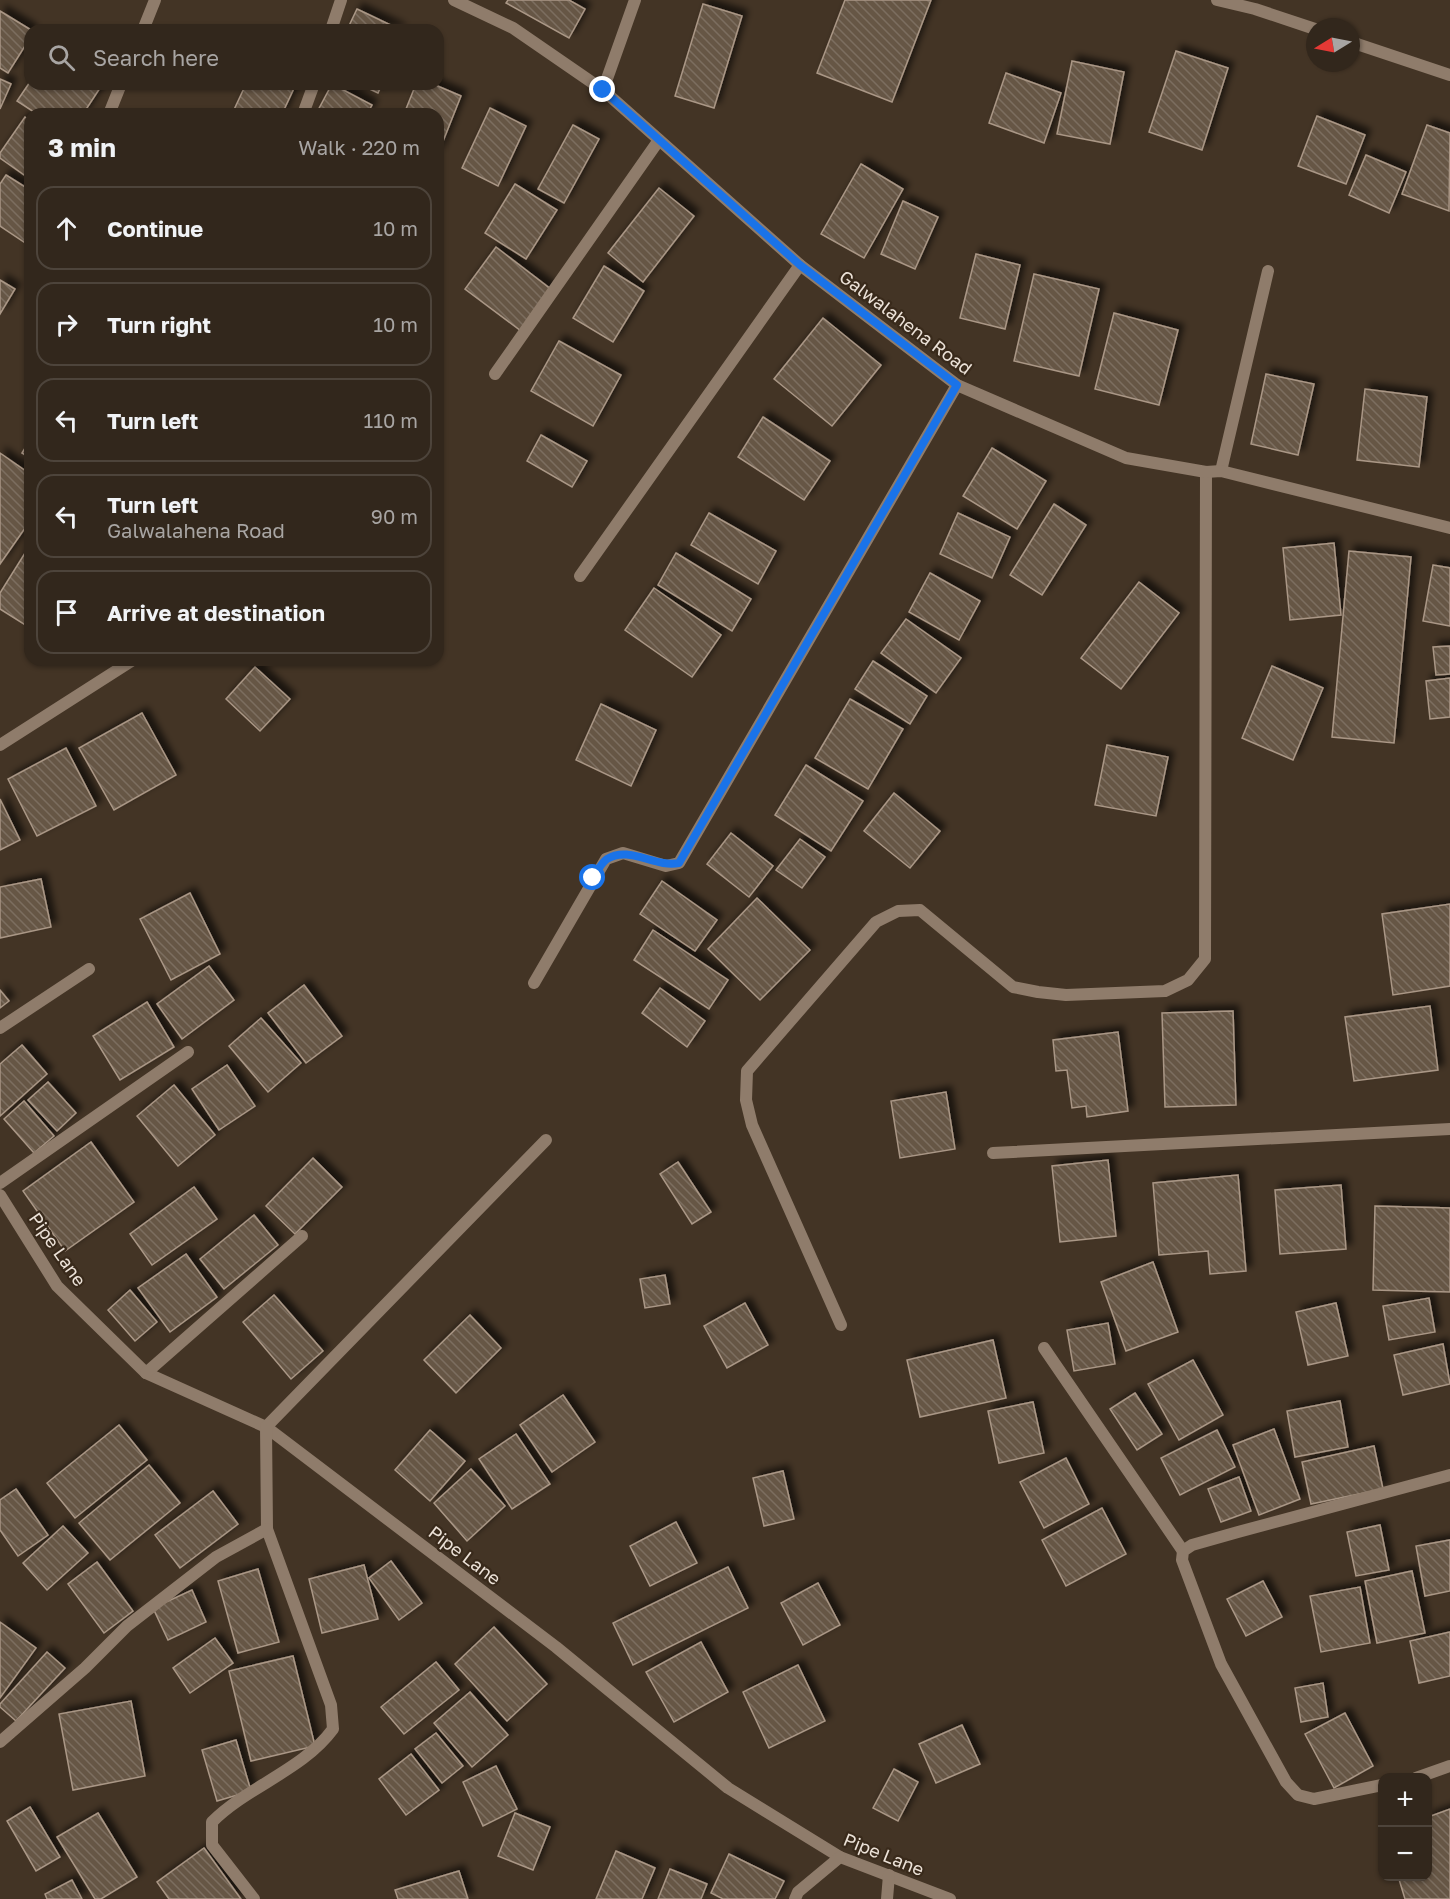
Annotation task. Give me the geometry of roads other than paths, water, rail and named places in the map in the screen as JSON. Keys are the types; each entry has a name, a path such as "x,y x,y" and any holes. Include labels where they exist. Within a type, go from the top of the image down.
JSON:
{"street":[{"path":"145,24 155,0"},
{"path":"334,24 341,0"},
{"name":"Galwalahena Road","path":"453,0 513,28 603,90 800,265 957,385 1126,458 1206,472 1221,471 1450,528"},
{"path":"603,90 635,0"},
{"path":"1217,0 1255,9 1306,26"},
{"path":"1360,45 1450,75"},
{"path":"111,108 119,90"},
{"path":"305,108 312,90"},
{"path":"495,374 660,140"},
{"path":"580,576 800,265"},
{"path":"1221,471 1268,271"},
{"path":"534,983 606,859 624,853 666,866 679,863 957,385"},
{"path":"841,1325 752,1125 746,1100 747,1071 876,922 898,910 920,909 1013,987 1038,992 1066,995 1165,991 1188,980 1205,959 1206,472"},
{"path":"0,746 124,666"},
{"path":"0,1028 89,969"},
{"path":"0,1183 188,1052"},
{"path":"993,1153 1450,1129"},
{"path":"254,1899 212,1845 212,1822 228,1805 320,1747 333,1729 331,1705 267,1529 266,1427 546,1140"},
{"name":"Pipe Lane","path":"0,1195 57,1286 146,1373 266,1427 556,1647 728,1788 840,1857 950,1899"},
{"path":"146,1373 302,1236"},
{"path":"1044,1348 1183,1551 1182,1560 1221,1664 1286,1782 1298,1795 1314,1800 1378,1786"},
{"path":"1183,1551 1192,1545 1450,1475"},
{"path":"0,1742 86,1668 127,1626 216,1557 267,1529"},
{"path":"1430,1773 1450,1766"},
{"path":"795,1899 798,1892 840,1857"},
{"path":"887,1899 889,1875"}]}
